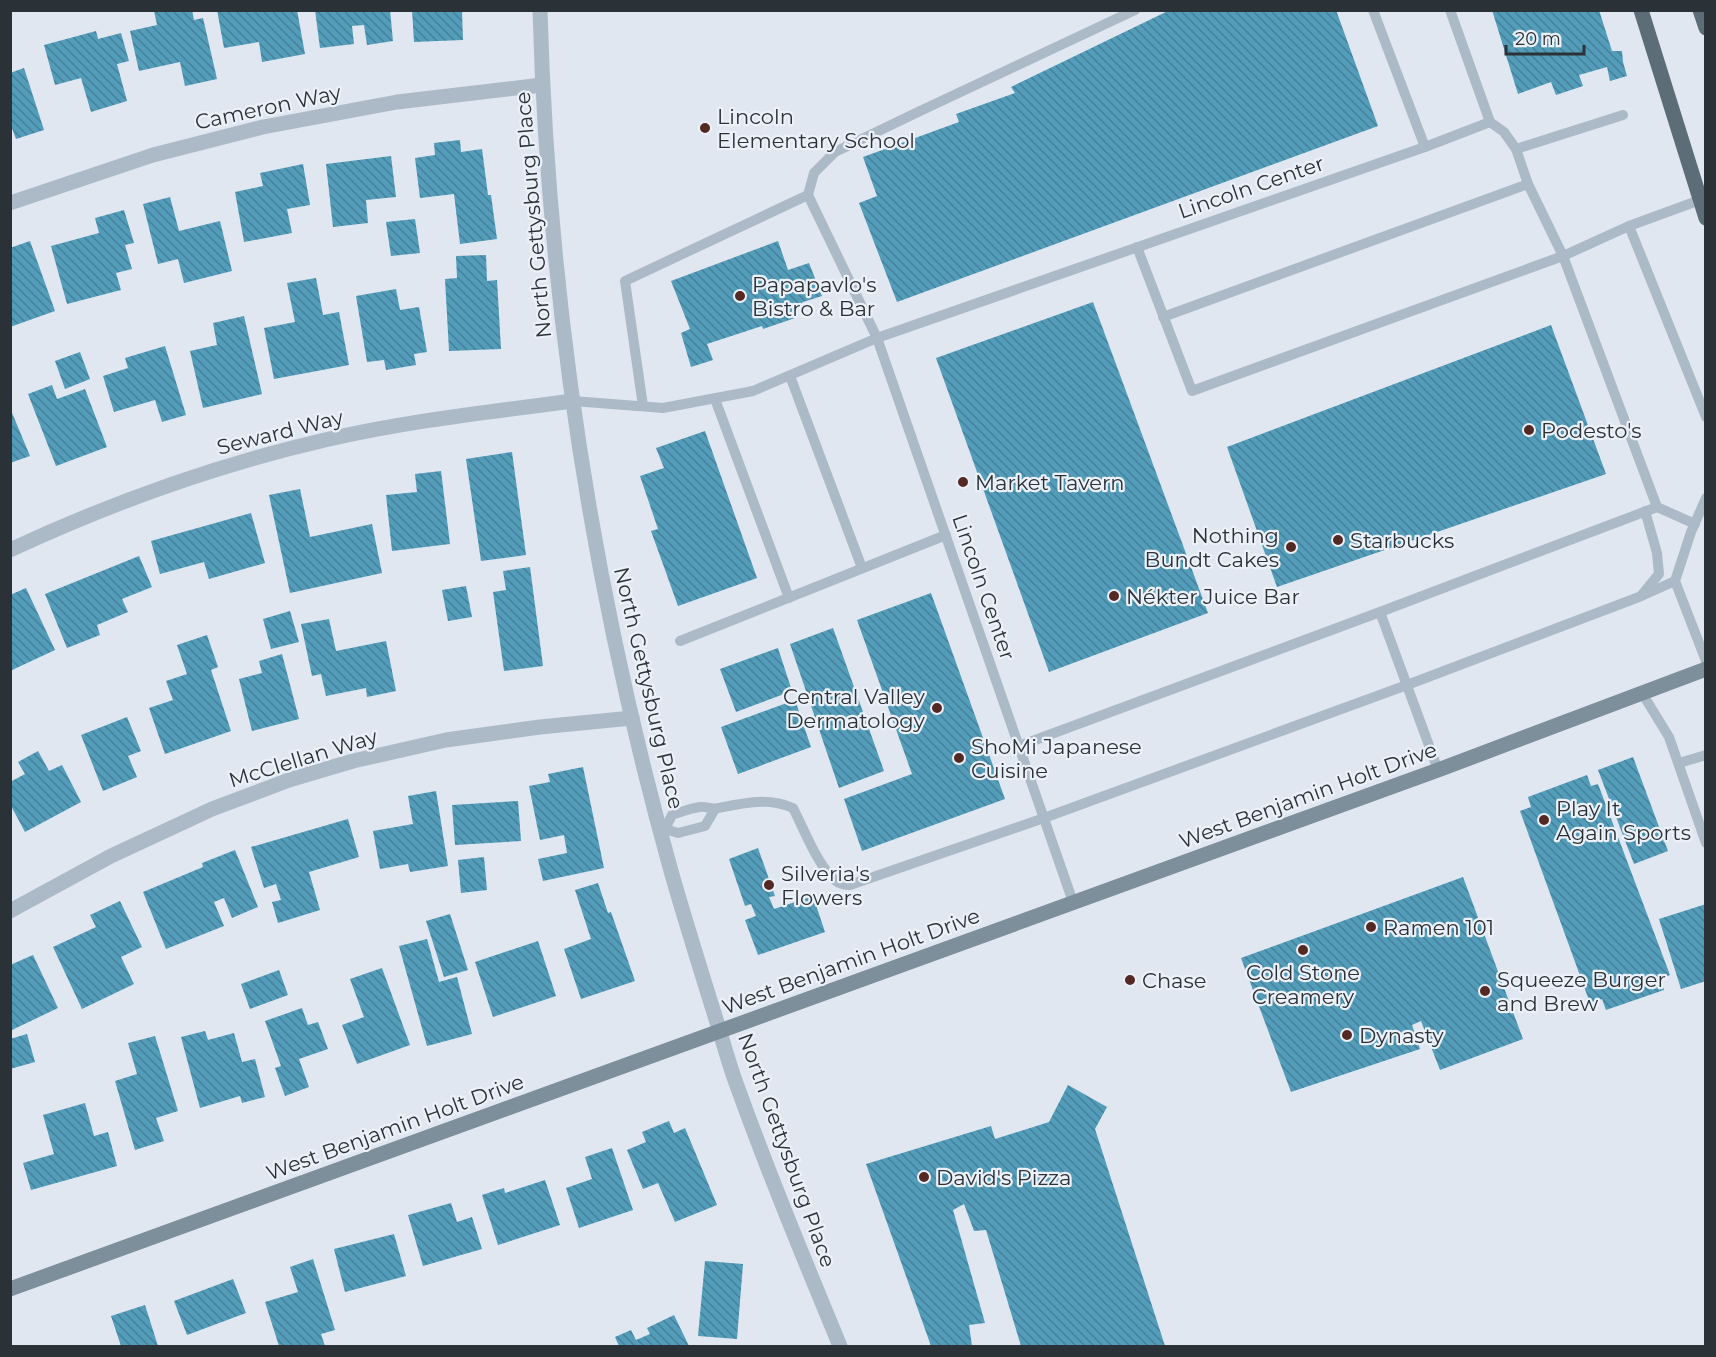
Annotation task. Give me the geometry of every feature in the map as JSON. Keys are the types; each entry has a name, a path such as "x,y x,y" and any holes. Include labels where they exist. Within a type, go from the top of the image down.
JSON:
{"main road":[{"path":"1641,10 1706,218"},
{"path":"1700,10 1706,28"},
{"name":"West Benjamin Holt Drive","path":"10,1289 1438,770 1706,669"}],"street":[{"name":"North Gettysburg Place","path":"540,10 542,85 552,228 573,401 595,543 618,660 685,921 735,1081 840,1347"},
{"name":"Cameron Way","path":"10,203 153,155 263,127 397,102 542,85"},
{"name":"Seward Way","path":"10,550 62,526 197,475 324,440 410,423 573,401"},
{"name":"McClellan Way","path":"10,911 111,856 212,809 289,780 353,761 446,740 540,727 632,718"}],"lane":[{"path":"877,338 808,195 814,173 835,152 1135,10"},
{"path":"1373,10 1425,147"},
{"path":"1450,10 1490,122 1504,132 1516,149 1528,184 1563,256 1657,507"},
{"path":"1516,149 1623,115"},
{"name":"Lincoln Center","path":"573,401 663,408 753,391 877,338 1425,147 1490,122"},
{"path":"1163,317 1528,184"},
{"path":"643,406 625,280 808,195"},
{"path":"1137,247 1192,391 1563,256 1629,226 1700,200"},
{"path":"1629,226 1706,417"},
{"name":"Lincoln Center","path":"877,338 1073,902"},
{"path":"790,375 862,568"},
{"path":"714,399 789,598"},
{"path":"1706,498 1675,580 1706,661"},
{"path":"1019,746 1657,507 1695,524"},
{"path":"1639,597 1659,574 1657,553 1645,511"},
{"path":"680,641 946,535"},
{"path":"715,809 705,826 678,833 662,829 672,815 702,806 715,809 735,804 772,802 793,808 824,868 837,881 843,885 855,883 1044,818 1407,685 1639,597 1675,580"},
{"path":"1380,612 1438,770"},
{"path":"1642,693 1669,737 1706,843"},
{"path":"1679,763 1706,755"}],"building":[{"path":"192,10 194,20 203,18 217,79 185,86 180,62 139,71 130,31 157,25 154,11"},
{"path":"217,10 297,10 305,54 262,62 259,42 224,48"},
{"path":"315,10 390,10 393,41 367,45 364,25 352,26 354,44 320,48"},
{"path":"412,10 462,10 463,40 414,42"},
{"path":"1170,10 1336,10 1378,126 897,302 859,203 877,196 863,157 959,122 956,114 1015,93 1011,87"},
{"path":"1492,10 1599,10 1612,51 1622,51 1627,76 1610,81 1607,67 1579,75 1583,86 1556,95 1551,82 1518,94"},
{"path":"96,31 98,39 121,33 129,61 117,64 127,101 91,112 81,78 55,85 44,45"},
{"path":"24,68 44,130 16,139 10,123 10,73"},
{"path":"460,140 461,152 482,149 497,239 460,244 454,194 420,198 415,158 435,155 434,143"},
{"path":"391,156 396,197 366,200 368,223 333,227 326,164"},
{"path":"303,164 310,205 287,209 292,233 244,242 235,192 263,186 260,173"},
{"path":"170,197 179,231 220,221 232,271 184,283 178,259 158,264 143,204"},
{"path":"124,210 134,243 125,245 132,269 116,273 121,290 67,304 51,246 99,233 95,218"},
{"path":"415,219 420,253 391,256 386,222"},
{"path":"30,241 55,311 10,327 10,248"},
{"path":"778,241 788,270 809,263 822,296 803,302 797,308 798,317 707,344 713,360 691,367 681,333 690,329 671,281"},
{"path":"486,255 487,281 497,280 501,349 449,351 445,279 457,278 456,256"},
{"path":"316,278 323,315 339,312 349,365 274,379 264,328 295,322 287,283"},
{"path":"396,289 400,310 419,307 427,352 414,354 416,365 386,370 384,360 367,362 356,296"},
{"path":"1093,302 1208,613 1049,672 936,358"},
{"path":"244,316 262,394 203,408 190,351 217,345 213,323"},
{"path":"1551,325 1606,474 1277,587 1227,447"},
{"path":"165,346 186,415 162,422 155,400 114,412 103,376 128,368 125,358"},
{"path":"80,352 90,379 65,389 55,361"},
{"path":"52,385 57,399 85,389 107,447 56,466 28,394"},
{"path":"10,408 30,456 10,463"},
{"path":"705,431 757,578 678,606 651,531 658,529 640,476 664,468 656,448"},
{"path":"512,452 526,555 481,561 466,459"},
{"path":"441,471 450,544 392,551 386,495 417,492 415,474"},
{"path":"300,489 310,537 372,524 382,573 290,593 269,495"},
{"path":"251,513 265,563 209,579 204,562 160,574 151,541"},
{"path":"139,556 152,587 122,599 128,612 97,625 100,635 67,648 45,594"},
{"path":"530,567 543,666 504,671 493,592 506,590 503,571"},
{"path":"466,586 472,617 448,621 442,590"},
{"path":"26,588 55,650 10,671 10,595"},
{"path":"931,593 1005,799 862,851 844,799 912,774 857,620"},
{"path":"290,611 299,642 271,649 263,619"},
{"path":"329,619 336,651 386,641 396,691 367,697 366,688 326,696 321,674 312,676 301,624"},
{"path":"833,628 884,771 839,788 790,644"},
{"path":"207,635 218,667 211,670 231,731 165,754 149,708 173,700 166,681 187,674 177,645"},
{"path":"778,648 792,691 736,712 720,669"},
{"path":"282,654 299,719 252,731 239,679 262,673 259,661"},
{"path":"795,700 811,747 738,774 721,727"},
{"path":"127,717 141,751 128,756 137,777 103,791 81,735"},
{"path":"38,751 49,771 62,765 81,802 25,832 10,804 10,782 25,774 18,762"},
{"path":"1633,757 1668,851 1634,864 1598,770"},
{"path":"583,767 604,868 543,881 538,859 567,853 564,835 540,840 529,786 550,782 548,774"},
{"path":"1587,775 1591,786 1598,784 1670,975 1660,979 1664,990 1606,1010 1602,999 1590,1003 1520,811 1531,807 1528,797"},
{"path":"436,791 448,866 410,872 408,864 380,869 373,831 413,824 408,796"},
{"path":"518,801 521,841 455,845 452,805"},
{"path":"348,819 359,857 309,872 320,910 278,923 272,902 281,900 276,884 264,888 251,847"},
{"path":"758,848 775,896 769,897 774,909 813,896 825,932 758,955 745,920 756,916 751,904 745,906 729,859"},
{"path":"235,850 258,907 232,918 224,898 214,902 224,926 166,949 143,892 203,867 202,863"},
{"path":"484,857 487,890 461,893 458,860"},
{"path":"1463,877 1523,1039 1440,1070 1421,1021 1412,1025 1420,1049 1291,1092 1241,958"},
{"path":"598,883 608,913 611,912 635,981 581,999 564,949 591,939 575,890"},
{"path":"120,901 142,947 121,957 134,984 82,1009 53,947 96,927 90,915"},
{"path":"1706,904 1706,981 1681,989 1659,919"},
{"path":"450,914 468,970 444,977 426,921"},
{"path":"427,939 439,982 457,977 472,1034 427,1046 399,946"},
{"path":"538,941 556,996 493,1017 475,962"},
{"path":"33,955 58,1008 12,1030 10,965"},
{"path":"382,968 410,1045 357,1064 342,1025 364,1017 350,979"},
{"path":"279,970 288,995 250,1009 241,984"},
{"path":"302,1008 308,1025 318,1022 328,1049 299,1059 309,1087 285,1096 275,1068 281,1066 265,1021"},
{"path":"205,1031 208,1040 234,1033 242,1062 255,1059 265,1097 242,1103 240,1096 200,1108 181,1037"},
{"path":"27,1034 35,1062 10,1069 10,1039"},
{"path":"155,1036 178,1111 156,1118 164,1141 135,1150 115,1081 137,1074 128,1043"},
{"path":"1068,1085 1107,1107 1095,1129 1165,1346 1021,1346 986,1230 974,1231 964,1204 953,1210 985,1323 969,1325 972,1346 931,1346 866,1164 991,1126 995,1139 1049,1122"},
{"path":"85,1103 94,1136 108,1132 117,1166 31,1190 23,1163 54,1154 43,1115"},
{"path":"669,1121 674,1133 685,1128 717,1205 675,1222 658,1183 643,1189 627,1150 646,1142 642,1132"},
{"path":"612,1148 633,1210 579,1228 566,1188 592,1179 585,1157"},
{"path":"545,1180 560,1225 498,1245 482,1195 504,1188 505,1193"},
{"path":"451,1203 457,1222 472,1217 482,1249 423,1266 408,1215"},
{"path":"394,1234 406,1276 345,1292 334,1249"},
{"path":"313,1259 335,1330 321,1334 325,1346 279,1346 265,1302 298,1292 290,1267"},
{"path":"705,1261 743,1264 737,1339 698,1336"},
{"path":"233,1279 246,1313 187,1335 174,1301"},
{"path":"145,1305 158,1346 121,1346 111,1316"},
{"path":"674,1315 689,1346 619,1346 615,1337 631,1330 636,1340 650,1334 647,1328"}],"place":[{"name":"Lincoln Elementary School","path":"705,128"},
{"name":"Papapavlo's Bistro & Bar","path":"740,296"},
{"name":"Podesto's","path":"1529,430"},
{"name":"Market Tavern","path":"963,482"},
{"name":"Starbucks","path":"1338,540"},
{"name":"Nothing Bundt Cakes","path":"1291,547"},
{"name":"Nékter Juice Bar","path":"1114,596"},
{"name":"Central Valley Dermatology","path":"937,708"},
{"name":"ShoMi Japanese Cuisine","path":"959,758"},
{"name":"Play It Again Sports","path":"1544,820"},
{"name":"Silveria's Flowers","path":"769,885"},
{"name":"Ramen 101","path":"1371,927"},
{"name":"Cold Stone Creamery","path":"1303,950"},
{"name":"Chase","path":"1130,980"},
{"name":"Squeeze Burger and Brew","path":"1485,991"},
{"name":"Dynasty","path":"1347,1035"},
{"name":"David's Pizza","path":"924,1177"}]}
